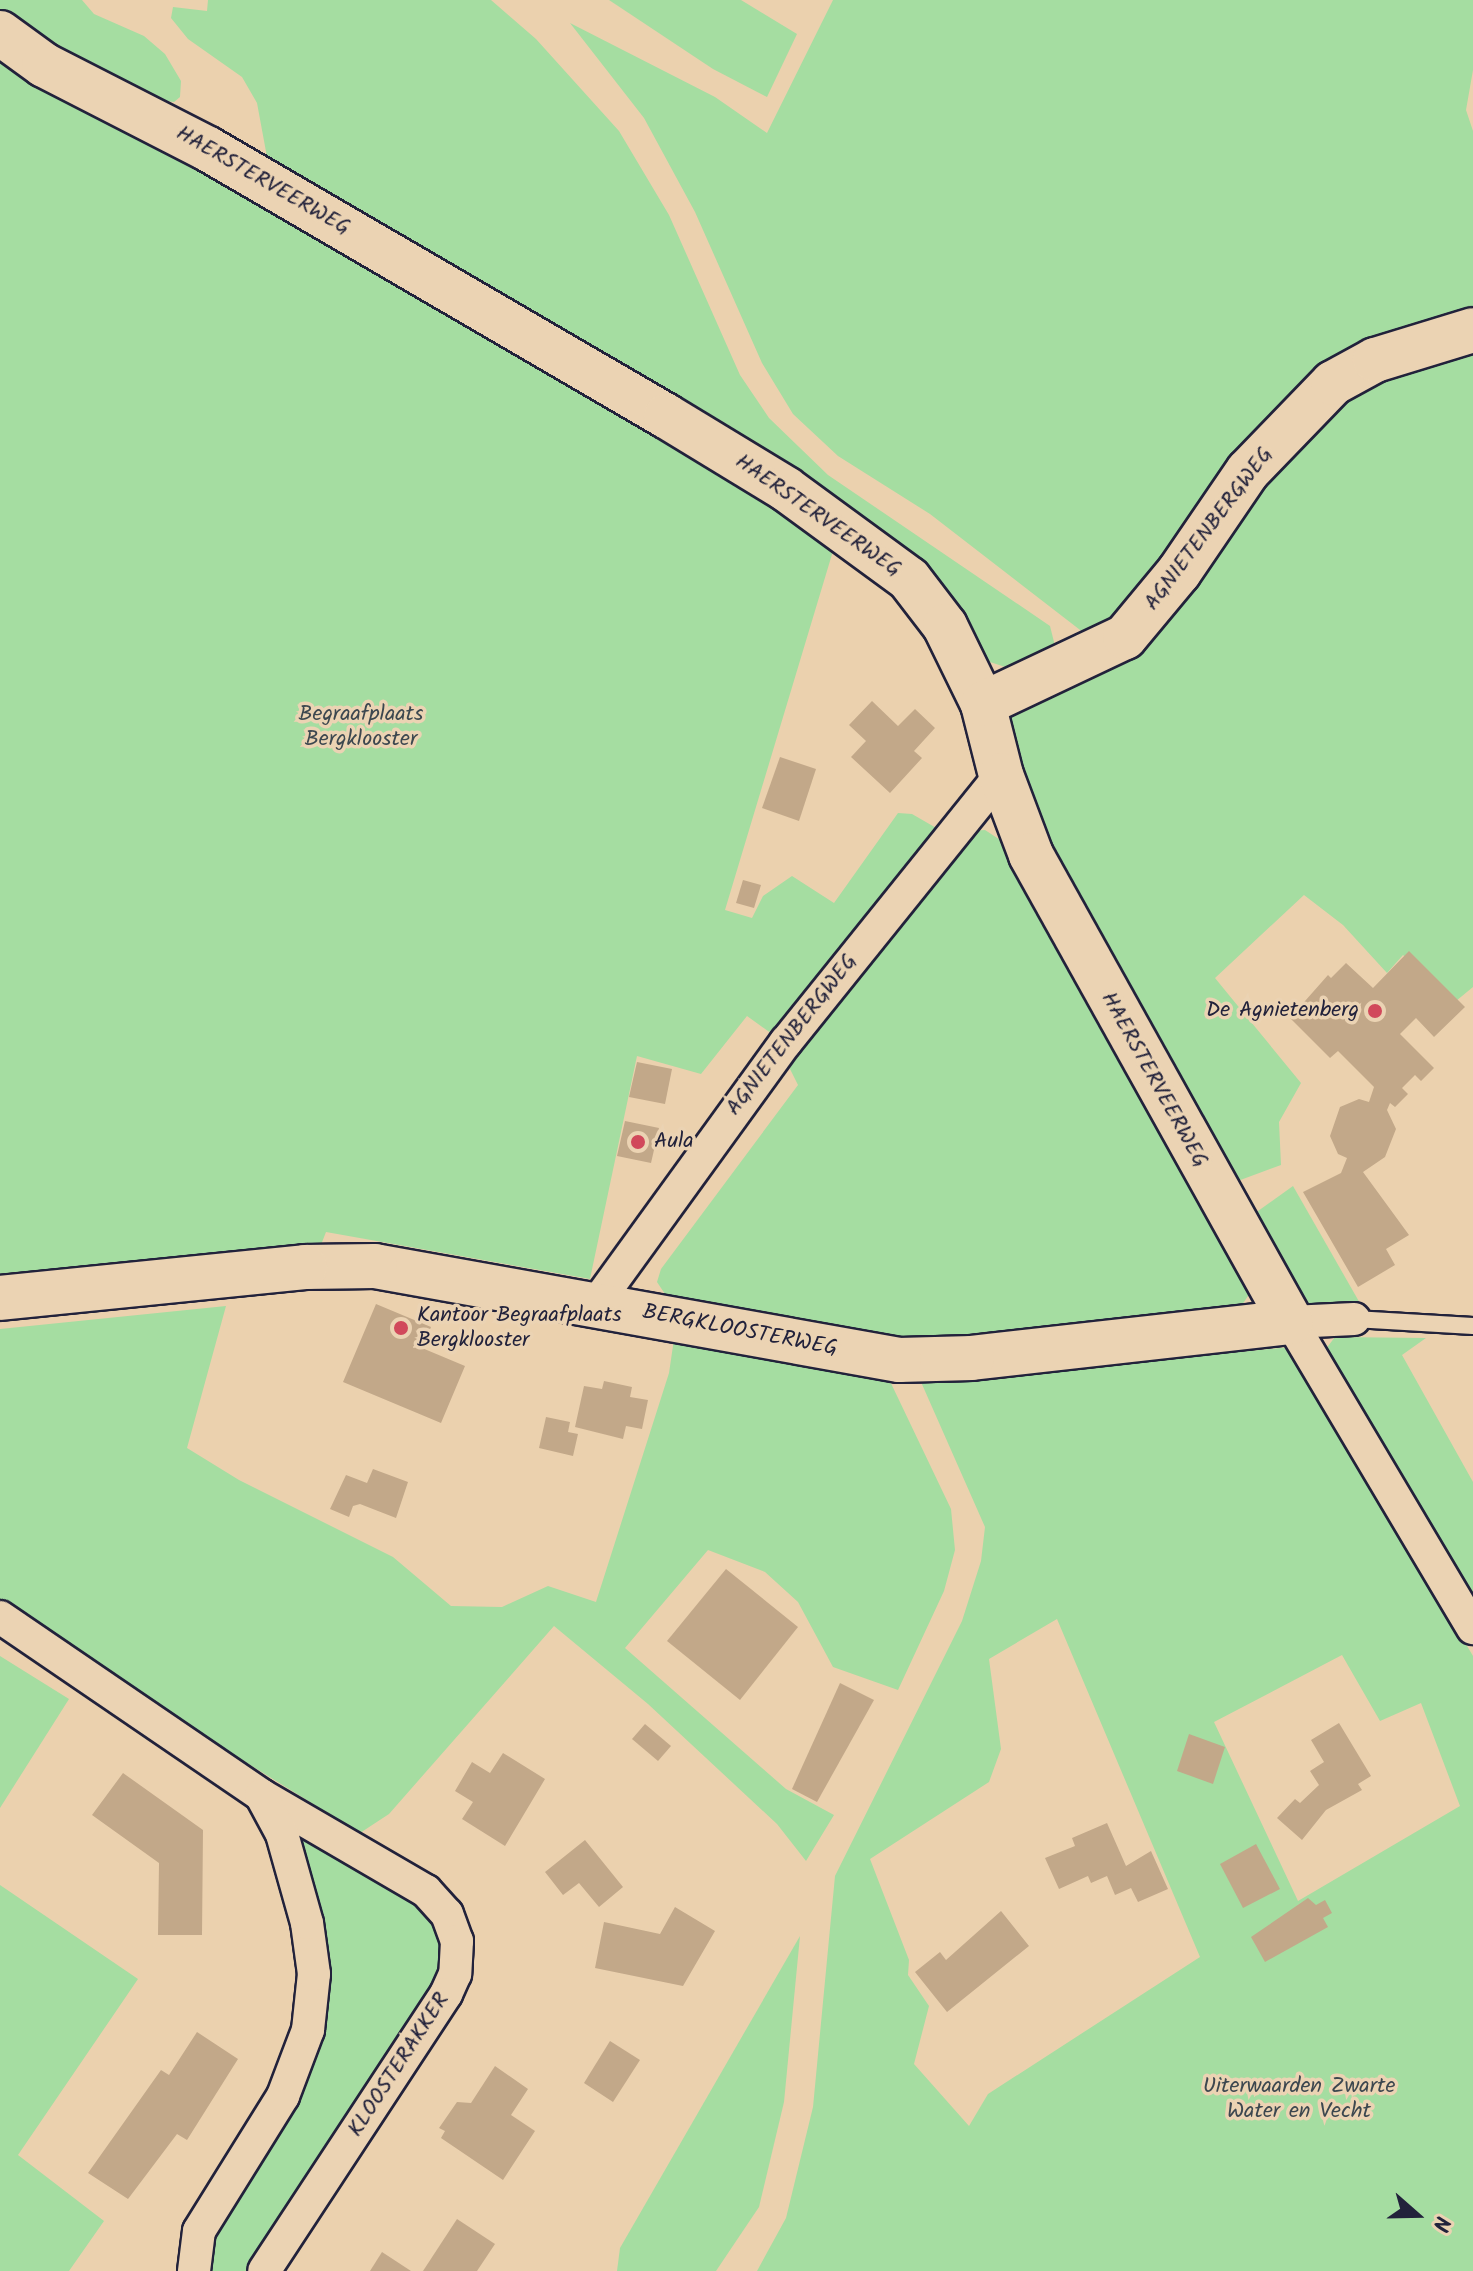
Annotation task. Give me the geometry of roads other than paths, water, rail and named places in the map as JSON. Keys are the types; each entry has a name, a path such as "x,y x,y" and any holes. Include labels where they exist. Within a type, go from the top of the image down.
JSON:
{"street":[{"name":"HAERSTERVEERWEG","path":"0,33 44,65 170,128 441,283 843,527 920,592 945,626 983,704 1001,775 1031,855 1291,1322 1473,1628"},
{"name":"AGNIETENBERGWEG","path":"983,704 1125,637 1179,572 1248,471 1333,383 1375,360 1473,330"},
{"name":"AGNIETENBERGWEG","path":"596,1304 786,1042 1001,775"},
{"name":"BERGKLOOSTERWEG","path":"0,1298 342,1265 408,1269 899,1360 986,1357 1291,1322"},
{"path":"1291,1322 1354,1319"},
{"name":"KLOOSTERAKKER","path":"0,1617 261,1795 426,1891 447,1914 457,1941 455,1974 436,2012 264,2271"},
{"name":"KLOOSTERAKKER","path":"194,2271 199,2231 283,2096 308,2030 314,1974 307,1923 282,1834 261,1795"}],"lane":[{"path":"1354,1319 1473,1326"}],"place":[{"name":"De Agnietenberg","path":"1375,1011"},
{"name":"Aula","path":"638,1142"},
{"name":"Kantoor Begraafplaats Bergklooster","path":"401,1328"}],"park label":[{"name":"Begraafplaats Bergklooster","path":"361,726"},
{"name":"Uiterwaarden Zwarte Water en Vecht","path":"1299,2098"}]}
